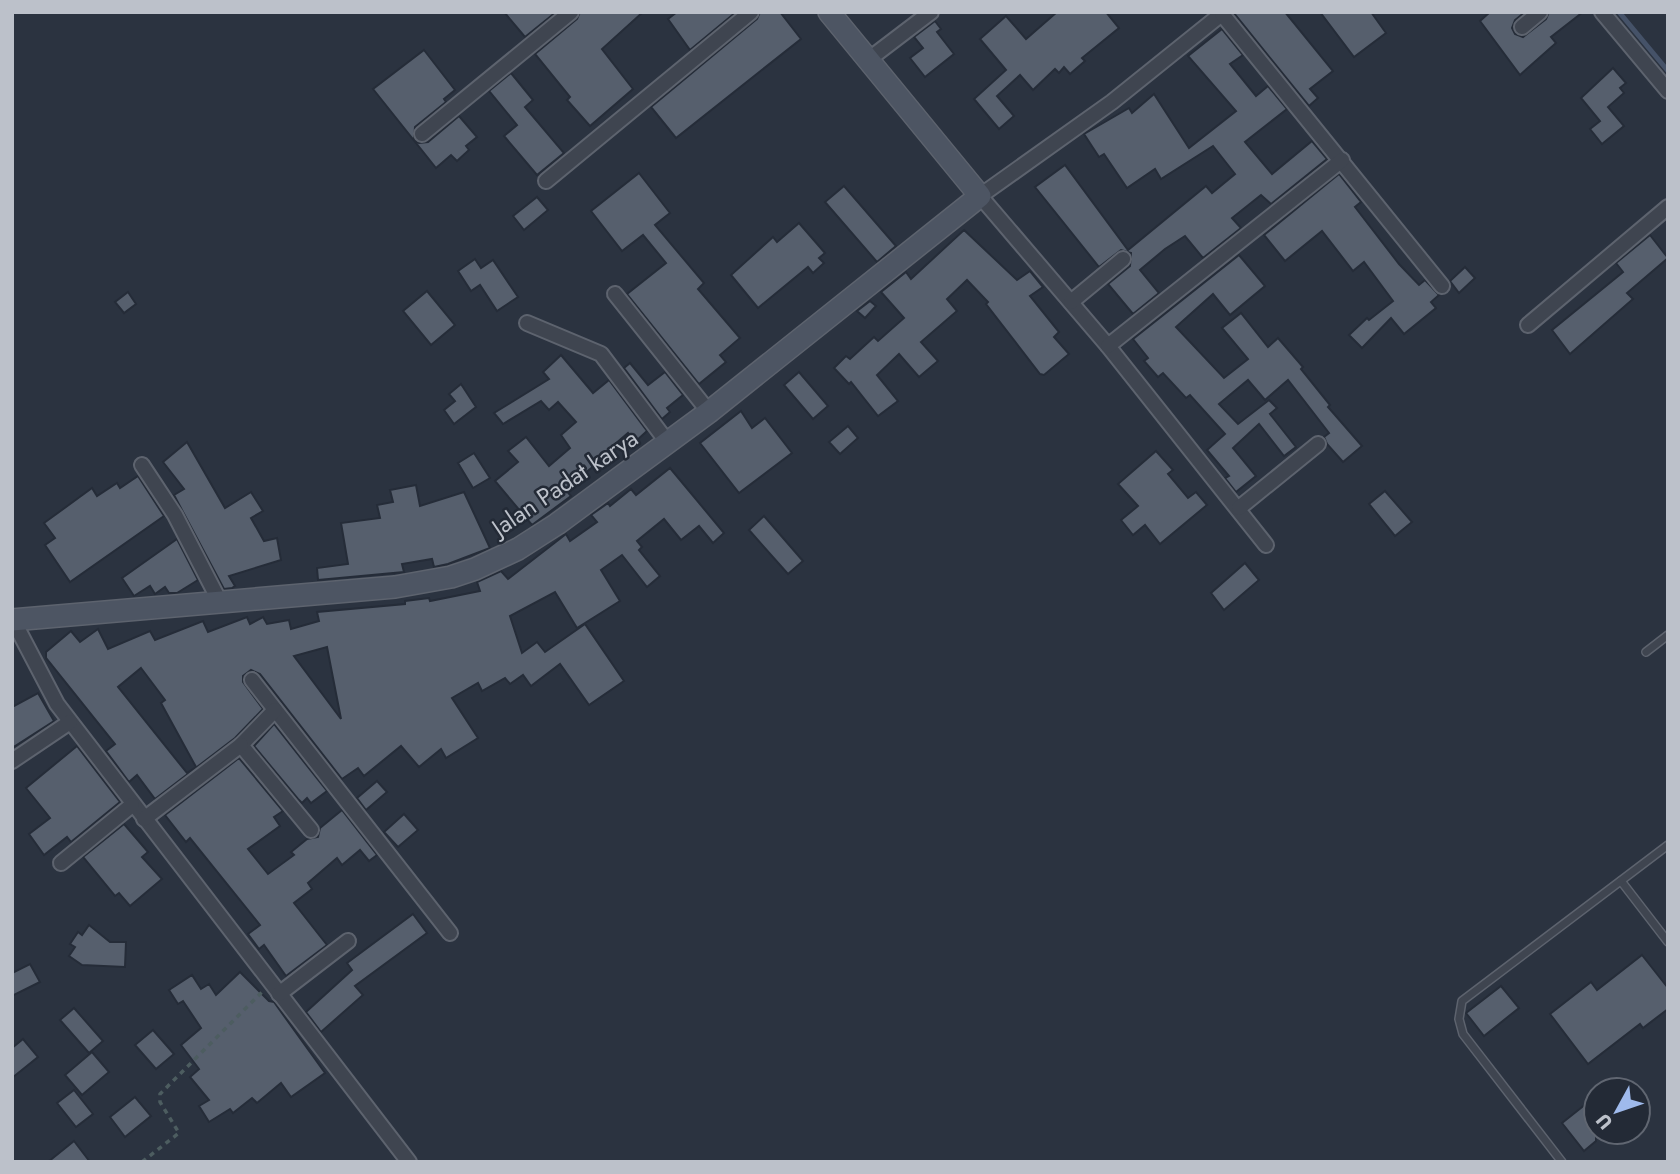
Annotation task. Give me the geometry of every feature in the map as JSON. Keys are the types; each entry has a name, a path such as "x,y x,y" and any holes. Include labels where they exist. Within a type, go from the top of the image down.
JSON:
{"main road":[{"path":"829,12 980,196"},
{"name":"Jalan Padat karya","path":"13,620 395,587 451,577 519,550 709,412 980,196"}],"street":[{"path":"422,134 571,12"},
{"path":"547,181 751,12"},
{"path":"868,60 931,12"},
{"path":"1522,27 1540,12"},
{"path":"1602,12 1668,91"},
{"path":"1266,545 1108,346 980,196 1112,102 1223,13 1442,286"},
{"path":"1108,346 1342,160"},
{"path":"1528,325 1668,207"},
{"path":"1071,302 1123,259"},
{"path":"615,294 709,412"},
{"path":"527,323 601,354 668,443"},
{"path":"1239,509 1318,444"},
{"path":"142,465 176,515 221,604"},
{"path":"13,620 46,687 70,722 409,1162"},
{"path":"252,680 450,933"},
{"path":"144,819 241,745 275,710"},
{"path":"12,761 70,722"},
{"path":"241,745 312,830"},
{"path":"61,863 132,804"},
{"path":"275,989 348,942"}],"lane":[{"path":"1646,652 1668,635"},
{"path":"1562,1162 1463,1034 1459,1019 1462,1001 1668,845"},
{"path":"1621,881 1668,942"}],"path":[{"path":"142,1162 179,1133 160,1102 160,1094 275,989"}],"building":[{"path":"504,12 556,12 525,37"},
{"path":"580,12 643,12 602,49 633,89 590,126 567,100 570,97 535,54 577,19"},
{"path":"677,12 736,12 690,50 668,19"},
{"path":"760,12 780,12 801,39 676,138 651,107 757,19"},
{"path":"1057,12 1106,12 1119,28 1082,58 1085,61 1070,74 1064,67 1059,73 1055,69 1033,90 1020,75 997,96 1014,116 999,129 974,99 1006,70 980,39 1006,16 1026,39"},
{"path":"1233,12 1285,12 1333,71 1310,89 1318,98 1309,106"},
{"path":"1320,12 1371,12 1386,33 1354,57"},
{"path":"1490,12 1525,12 1515,20 1512,28 1515,34 1523,37 1546,19 1549,12 1583,12 1551,37 1556,43 1520,75 1480,21"},
{"path":"935,21 941,29 937,32 954,54 925,77 910,58 923,48 914,37"},
{"path":"1222,29 1243,55 1230,64 1256,96 1268,86 1287,109 1245,142 1272,174 1312,141 1327,159 1271,204 1261,195 1232,218 1241,228 1203,258 1185,236 1165,249 1140,270 1159,293 1133,314 1108,284 1130,266 1131,253 1121,250 1099,267 1035,187 1065,165 1128,250 1206,186 1212,193 1235,174 1213,146 1161,179 1155,169 1127,188 1104,154 1099,157 1084,134 1129,108 1132,113 1154,94 1189,148 1236,111 1188,56"},
{"path":"424,50 455,90 444,99 446,102 415,127 414,140 419,143 428,142 459,116 477,137 466,146 469,150 457,161 451,155 436,168 373,89"},
{"path":"1613,68 1626,83 1620,88 1624,93 1608,107 1624,126 1602,144 1590,129 1600,121 1581,98"},
{"path":"511,73 533,100 525,107 564,153 537,175 504,136 517,125 489,91"},
{"path":"639,173 670,213 655,225 704,283 698,289 740,338 720,355 726,362 699,384 627,294 666,263 643,235 622,251 591,211"},
{"path":"1339,174 1361,202 1355,207 1399,264 1419,285 1425,280 1439,295 1431,302 1436,308 1404,334 1391,318 1362,348 1349,335 1367,318 1369,320 1393,301 1364,262 1353,271 1322,231 1285,261 1264,235"},
{"path":"844,186 896,246 877,262 825,202"},
{"path":"537,197 548,210 524,230 513,216"},
{"path":"799,223 825,253 819,258 824,263 813,273 808,267 758,308 731,275 773,237 777,242"},
{"path":"964,230 1017,280 1030,271 1043,287 1030,296 1059,332 1054,337 1069,354 1044,375 1040,374 986,304 988,302 967,280 947,299 957,311 921,342 938,361 919,377 899,354 877,375 898,401 878,416 851,382 849,384 834,368 846,356 850,359 874,337 878,341 904,318 881,292 906,272 911,279"},
{"path":"1650,235 1668,258 1627,293 1633,299 1570,354 1552,330 1623,272 1616,263"},
{"path":"1239,255 1265,286 1230,315 1213,294 1176,327 1224,378 1248,359 1222,328 1241,313 1268,347 1278,338 1303,367 1301,369 1330,405 1328,407 1362,446 1343,462 1327,444 1324,437 1329,433 1288,380 1265,400 1248,380 1219,404 1238,424 1269,400 1277,408 1270,414 1296,447 1284,456 1259,424 1233,448 1256,476 1236,492 1225,478 1229,476 1207,450 1225,434 1190,395 1186,398 1163,373 1158,377 1144,361 1148,358 1133,339"},
{"path":"475,259 481,268 493,260 518,297 497,311 480,285 471,291 458,271"},
{"path":"1465,267 1475,278 1459,293 1450,281"},
{"path":"427,291 455,325 431,345 403,311"},
{"path":"128,292 136,304 124,313 115,302"},
{"path":"870,301 876,306 865,318 857,311"},
{"path":"561,355 593,393 609,380 647,431 635,442 628,433 607,451 609,454 565,489 571,496 532,525 495,481 518,462 508,451 526,437 549,466 570,448 561,435 576,422 558,402 549,410 541,401 503,424 494,413 549,379 543,372"},
{"path":"630,363 648,385 665,372 683,395 667,408 670,412 662,419 624,368"},
{"path":"799,372 828,406 813,419 784,385"},
{"path":"461,384 476,407 454,424 444,410 455,401 449,394"},
{"path":"741,411 752,428 765,418 792,453 739,493 700,443"},
{"path":"848,426 858,438 840,454 829,442"},
{"path":"187,442 225,508 251,492 263,511 251,518 264,541 277,538 281,560 229,576 235,586 232,588 224,589 174,495 184,489 163,462"},
{"path":"1156,451 1173,470 1168,474 1188,498 1196,492 1207,505 1160,544 1145,525 1133,535 1121,520 1138,506 1118,484"},
{"path":"474,453 490,478 473,488 458,463"},
{"path":"670,468 724,533 713,543 699,526 681,540 664,519 637,541 642,547 639,550 660,576 647,587 622,555 601,570 620,601 577,628 555,592 510,616 522,653 537,642 545,652 585,624 624,681 589,705 560,664 531,686 523,675 510,684 505,678 482,691 478,683 452,698 478,738 446,758 441,749 419,767 401,746 364,776 358,768 342,779 260,674 251,670 243,676 243,682 263,709 235,738 155,799 137,775 129,782 106,751 115,744 46,658 46,652 71,631 80,642 98,629 108,649 150,631 155,640 203,621 208,632 247,617 250,624 263,617 267,624 289,620 291,629 319,621 317,612 405,604 405,601 429,598 430,601 480,591 477,582 501,571 508,579 566,534 570,541 597,522 591,515 608,503 610,506 631,489 636,495","holes":["327,647 341,719 294,656","141,668 165,700 161,703 196,767 187,773 118,687"]},
{"path":"138,476 164,516 70,582 45,545 55,538 44,523 92,488 97,496 117,483 120,488"},
{"path":"416,485 420,506 464,492 490,548 434,567 432,559 402,564 404,572 318,580 317,568 348,564 341,523 380,518 377,505 393,502 390,490"},
{"path":"1385,491 1412,522 1395,536 1369,504"},
{"path":"764,516 803,561 788,574 749,530"},
{"path":"177,539 198,580 177,593 169,593 165,587 155,594 150,586 134,596 122,578"},
{"path":"1245,563 1259,580 1224,610 1211,593"},
{"path":"38,693 54,721 12,748 12,707"},
{"path":"274,724 327,791 311,803 307,798 302,803 298,799 254,746"},
{"path":"77,746 120,802 71,842 67,837 44,855 29,834 50,818 26,788"},
{"path":"239,758 283,811 274,817 280,826 248,849 268,874 294,855 291,852 307,839 318,837 320,828 342,810 377,855 369,861 360,850 342,865 337,858 308,883 312,889 294,903 327,945 286,976 264,945 259,949 248,934 260,925 190,838 186,842 165,815"},
{"path":"377,781 387,792 366,810 357,798"},
{"path":"404,814 418,830 398,847 384,832"},
{"path":"124,824 148,852 142,857 162,879 130,906 119,893 115,896 83,857"},
{"path":"413,914 427,933 355,986 363,995 321,1032 306,1012 352,970 347,963"},
{"path":"89,925 110,942 126,942 125,967 82,965 69,956 75,947 70,944 78,932 82,935"},
{"path":"1642,955 1668,988 1668,1009 1643,1028 1640,1024 1588,1064 1550,1014 1591,982 1597,990"},
{"path":"30,964 40,982 12,996 12,973"},
{"path":"240,972 269,1001 274,1002 325,1073 291,1097 281,1083 257,1103 252,1098 233,1113 230,1109 209,1122 199,1106 209,1100 190,1077 199,1069 181,1045 201,1028 183,1001 178,1004 169,990 192,975 201,989 209,984 216,995"},
{"path":"1501,986 1519,1008 1484,1036 1466,1013"},
{"path":"74,1008 103,1041 89,1053 60,1020"},
{"path":"153,1030 174,1054 156,1069 135,1045"},
{"path":"23,1039 38,1057 12,1078 12,1048"},
{"path":"92,1052 109,1072 82,1095 65,1075"},
{"path":"74,1090 93,1114 76,1127 57,1103"},
{"path":"135,1097 151,1116 125,1137 110,1117"},
{"path":"1582,1107 1582,1146 1590,1146 1584,1151 1562,1123"},
{"path":"74,1141 90,1162 48,1162"}],"waterway":[{"path":"1619,12 1668,71"}]}
